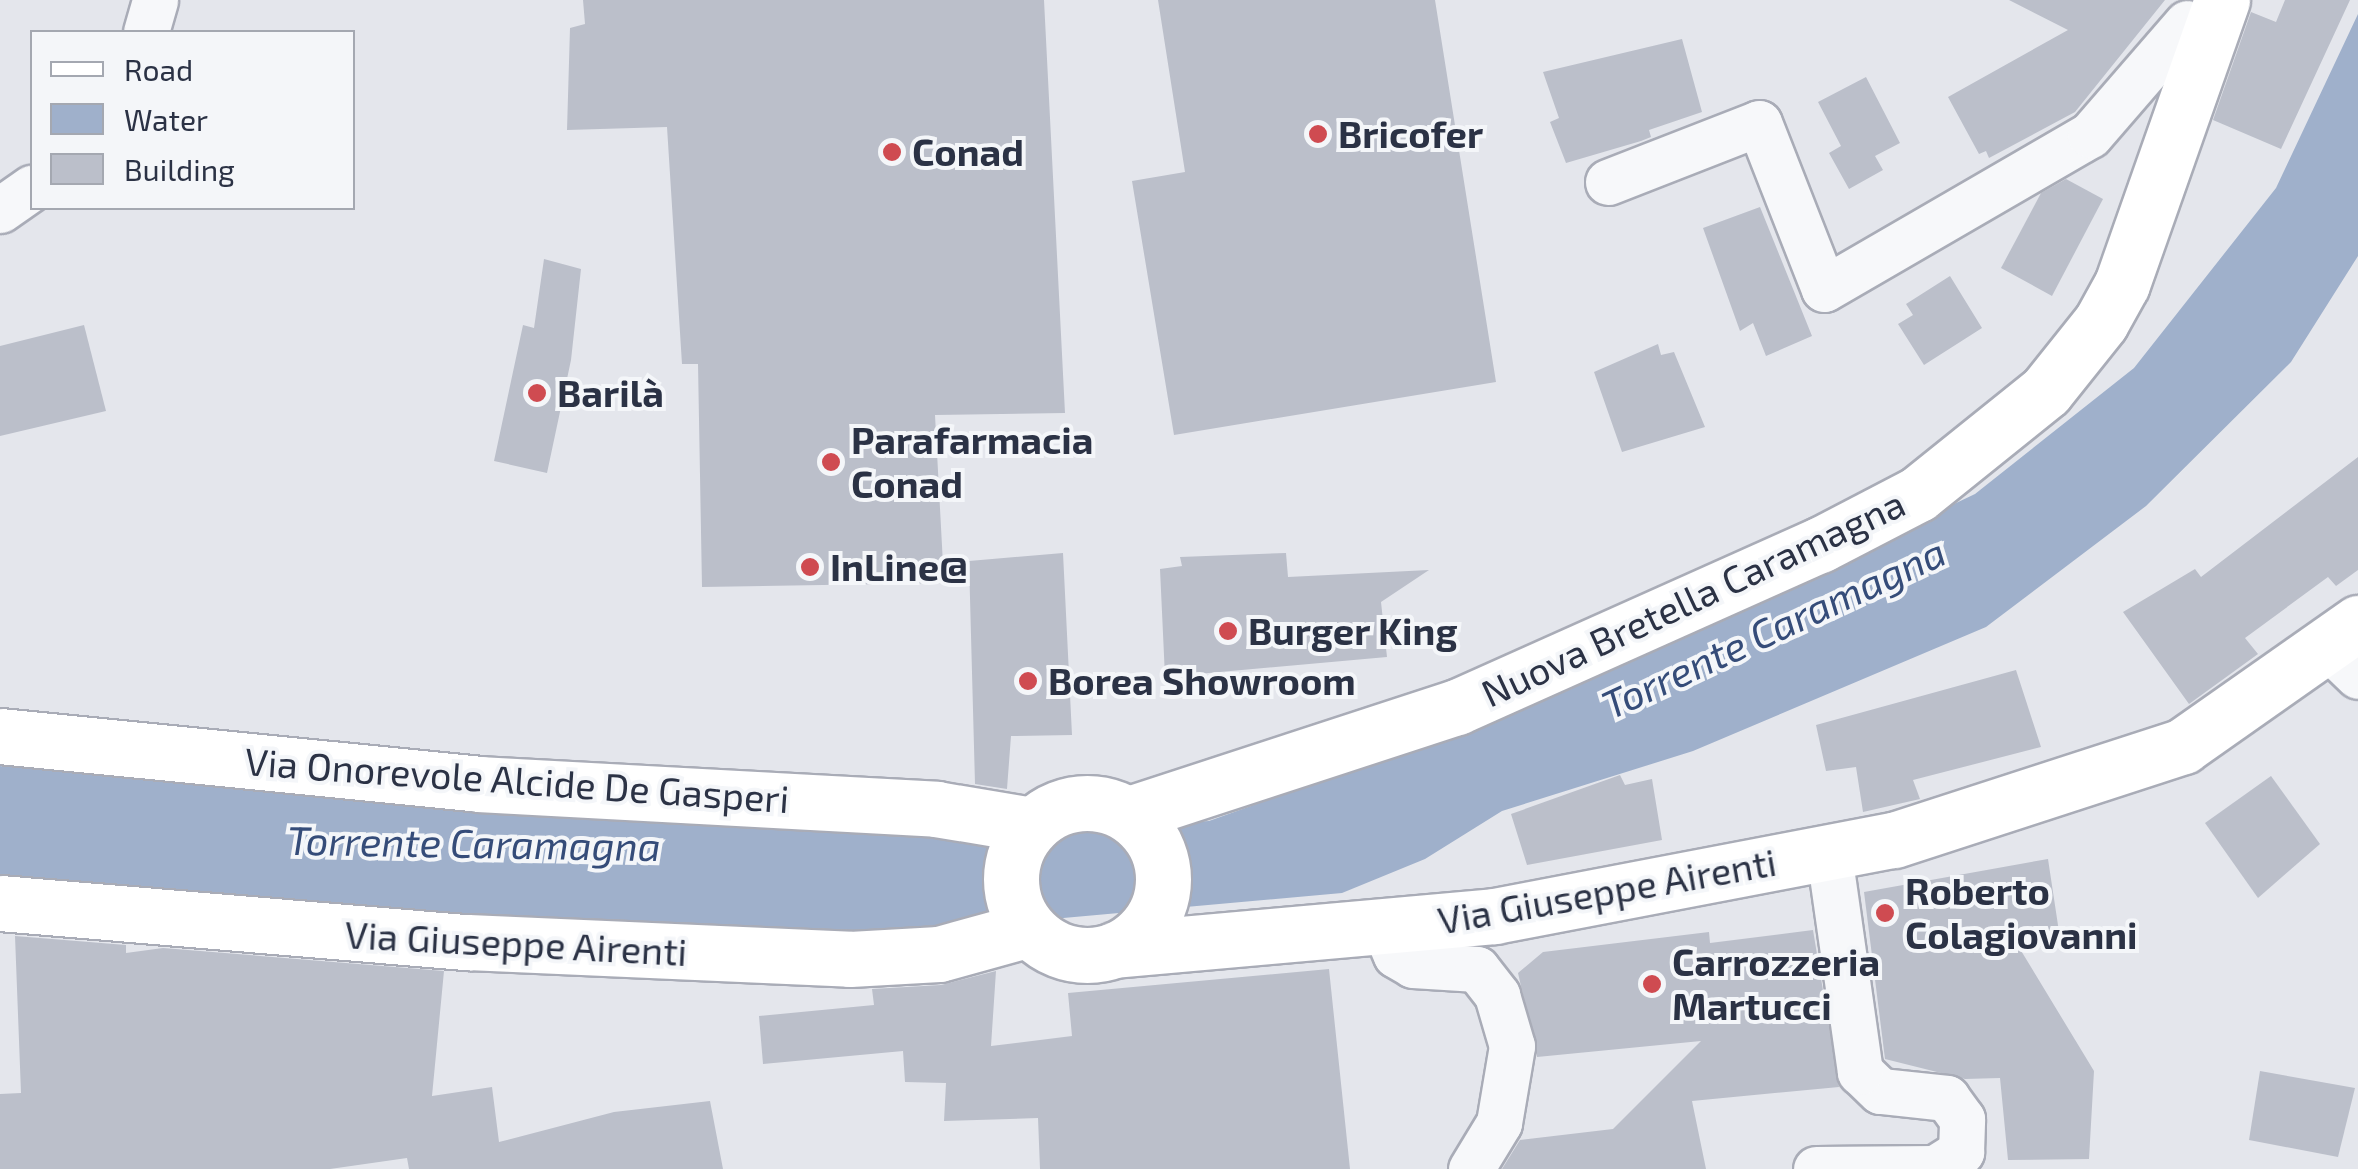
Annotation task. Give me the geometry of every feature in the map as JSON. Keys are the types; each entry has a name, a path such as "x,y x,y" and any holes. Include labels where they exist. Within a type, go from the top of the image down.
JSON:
{"main road":[{"name":"Nuova Bretella Caramagna","path":"1129,814 1456,707 1820,545 1918,494 2046,391 2101,322 2122,284 2199,14"},
{"name":"Via Giuseppe Airenti","path":"1114,950 1200,947 1494,916 1894,840 2183,746 2348,649"},
{"name":"Via Onorevole Alcide De Gasperi","path":"0,736 478,784 936,809 1033,825"},
{"path":"1079,803 1129,814 1158,852 1164,876 1158,906 1134,938 1114,950 1068,953 1029,929 1011,888 1019,844 1033,825 1079,803"},
{"name":"Via Giuseppe Airenti","path":"0,903 574,950 850,960 940,954 1029,929"},
{"path":"1158,906 1200,947"}],"street":[{"path":"147,30 155,0"},
{"path":"1608,182 1759,122 1824,289 2090,135 2199,14"},
{"path":"0,210 30,189"},
{"name":"Via Giuseppe Airenti","path":"1816,1169 1935,1168 1961,1152 1962,1119 1948,1098 1880,1092 1860,1072 1829,852"},
{"name":"Via Giuseppe Airenti","path":"1384,927 1396,955 1413,965 1477,968 1497,995 1512,1046 1499,1123 1470,1169"}],"water":[{"name":"Torrente Caramagna","path":"2358,14 2358,256 2291,362 2146,506 1986,627 1693,751 1502,811 1425,859 1342,893 797,942 0,879 0,766 553,814 947,836 1209,821 1523,709 1975,494 2134,368 2276,188"}],"building":[{"path":"583,0 1044,0 1065,413 935,415 944,583 702,587 698,364 682,364 667,127 567,130 570,28 585,24"},
{"path":"1158,0 1435,0 1496,382 1174,435 1132,181 1185,172"},
{"path":"2009,0 2165,0 2075,112 1989,158 1986,151 1979,154 1948,97 2068,30"},
{"path":"2285,0 2350,0 2281,149 2213,120 2251,12 2276,22"},
{"path":"1682,39 1702,112 1649,130 1651,137 1641,141 1566,163 1550,122 1559,118 1543,72"},
{"path":"1866,77 1900,143 1875,156 1883,170 1849,189 1829,153 1841,146 1818,102"},
{"path":"2066,179 2103,199 2052,296 2001,268 2041,193"},
{"path":"1760,207 1812,336 1766,356 1753,323 1740,331 1703,228"},
{"path":"544,259 581,269 571,360 547,473 494,461 523,325 534,328"},
{"path":"1950,276 1982,328 1924,365 1898,324 1913,315 1906,304"},
{"path":"84,325 106,411 0,436 0,346"},
{"path":"1658,344 1661,355 1674,352 1705,427 1622,452 1594,372"},
{"path":"2358,457 2358,570 2336,586 2328,577 2245,638 2258,654 2189,704 2123,612 2195,569 2201,577"},
{"path":"1063,553 1072,735 1011,736 1007,789 975,784 969,561"},
{"path":"1286,553 1288,577 1429,570 1381,602 1387,657 1165,677 1160,569 1182,566 1180,557"},
{"path":"2016,670 2041,747 1913,780 1920,799 1863,812 1856,767 1826,771 1816,725"},
{"path":"1620,775 1625,785 1652,779 1662,840 1527,865 1511,814"},
{"path":"2271,776 2320,844 2258,898 2205,823"},
{"path":"2048,859 2061,945 2020,949 2094,1071 2089,1159 2008,1160 2000,1078 1965,1079 1885,1059 1864,892"},
{"path":"1813,930 1839,1087 1692,1101 1706,1169 1502,1169 1520,1140 1613,1129 1701,1041 1537,1057 1518,973 1543,952 1709,932 1710,943"},
{"path":"15,936 126,945 126,953 163,948 444,971 432,1096 492,1087 499,1142 614,1112 710,1101 723,1169 409,1169 407,1158 330,1169 0,1169 0,1094 21,1093"},
{"path":"1329,969 1350,1169 1040,1169 1038,1118 944,1121 946,1083 905,1082 903,1051 763,1064 759,1016 874,1005 872,989 941,985 996,971 991,1046 1072,1036 1068,993"},
{"path":"2260,1071 2355,1088 2338,1157 2249,1140"}],"place":[{"name":"Bricofer","path":"1318,134"},
{"name":"Conad","path":"892,152"},
{"name":"Barilà","path":"537,393"},
{"name":"Parafarmacia Conad","path":"831,462"},
{"name":"InLine@","path":"810,567"},
{"name":"Burger King","path":"1228,631"},
{"name":"Borea Showroom","path":"1028,681"},
{"name":"Roberto Colagiovanni","path":"1885,913"},
{"name":"Carrozzeria Martucci","path":"1652,984"}]}
